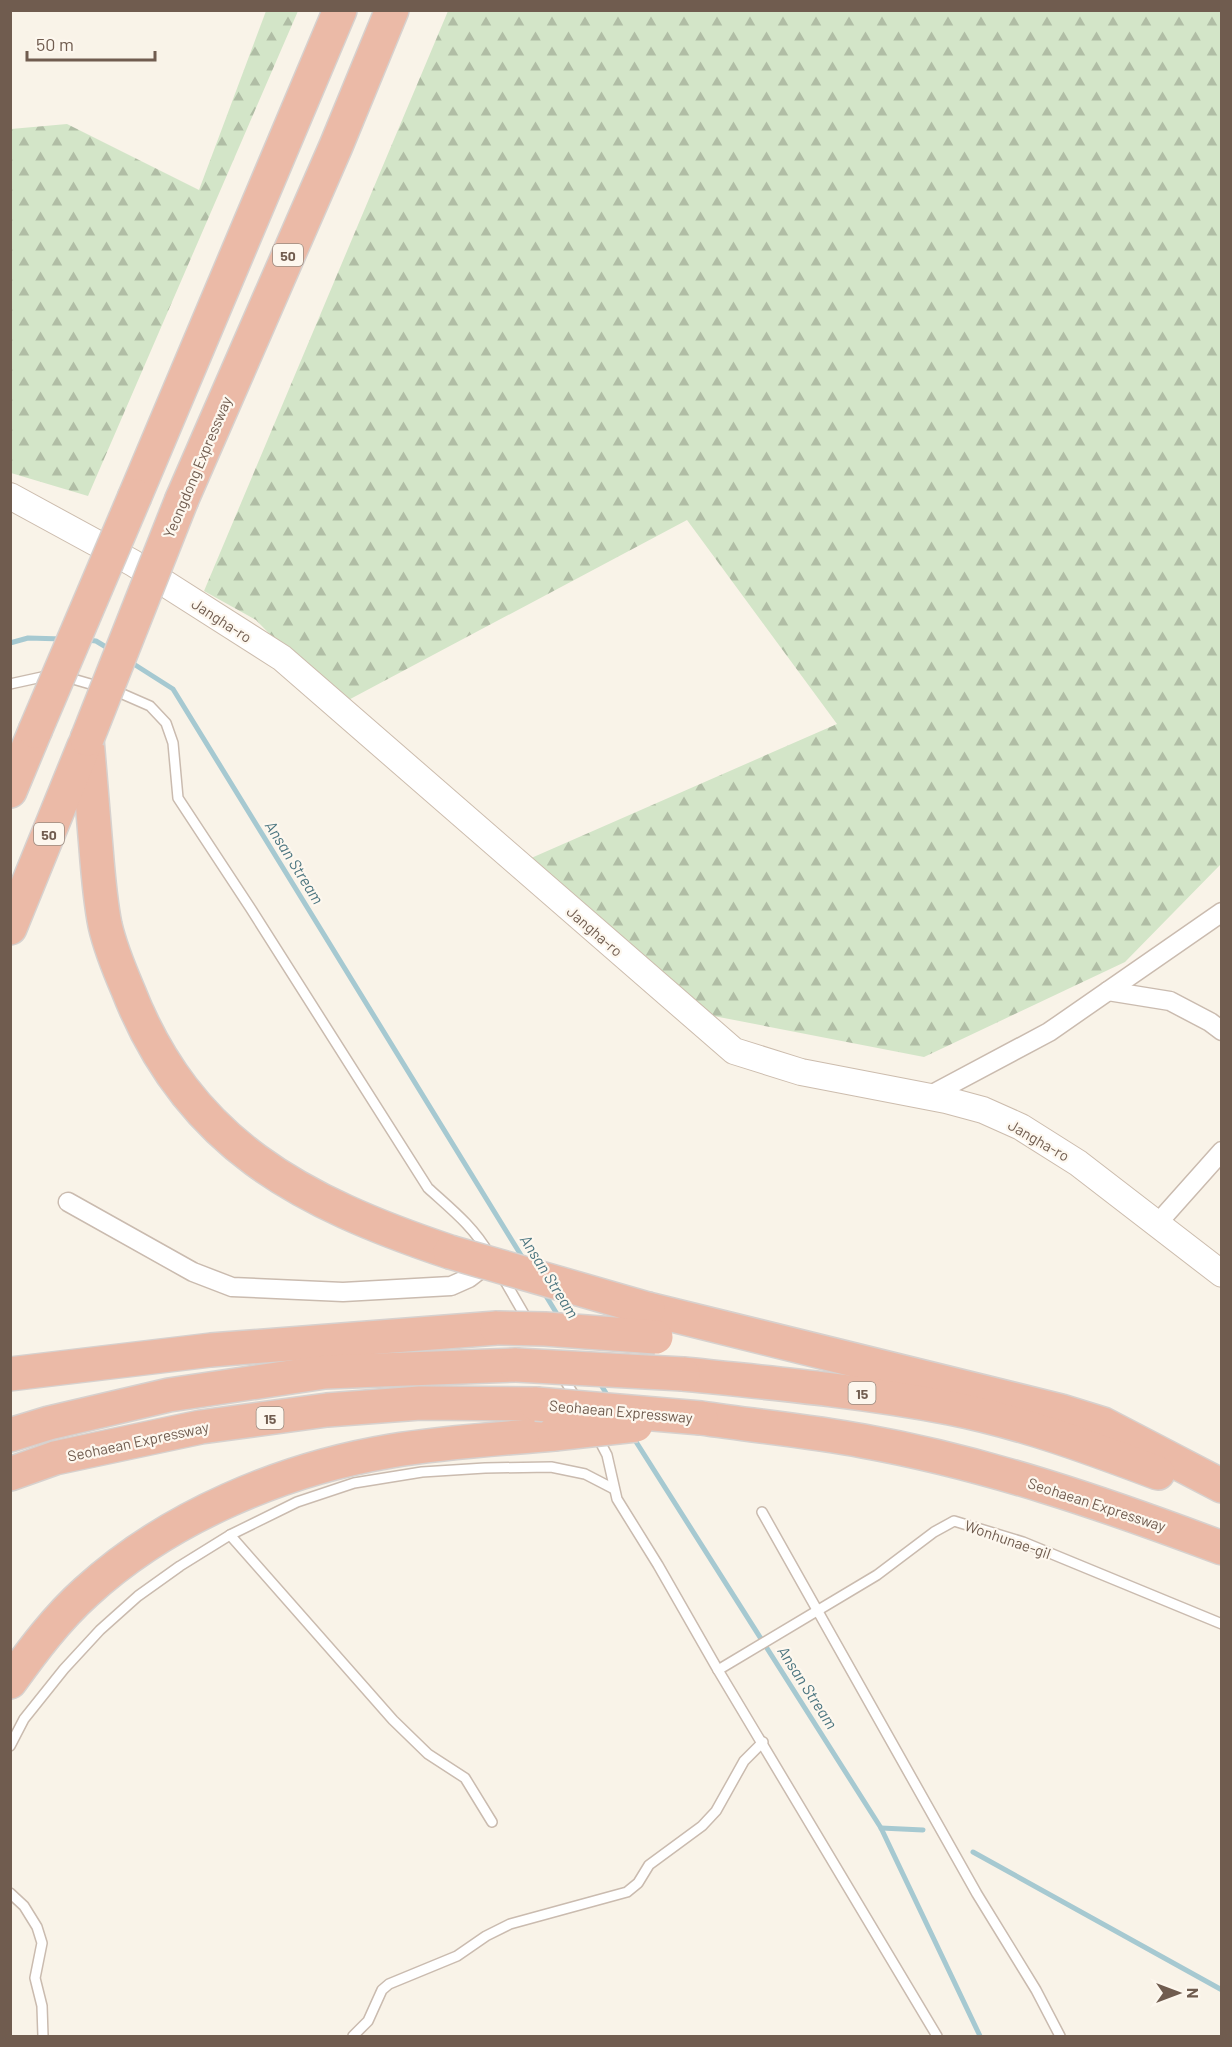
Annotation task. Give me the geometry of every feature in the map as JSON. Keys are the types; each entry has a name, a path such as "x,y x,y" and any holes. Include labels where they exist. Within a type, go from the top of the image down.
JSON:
{"highway":[{"path":"10,791 340,10"},
{"name":"Yeongdong Expressway","path":"10,928 182,499 336,146 392,10"},
{"path":"10,772 34,731"},
{"path":"87,739 99,883 105,926 136,1010 158,1056 189,1098 226,1136 261,1165 305,1193 344,1213 390,1232 652,1323 1049,1420"},
{"path":"10,1374 211,1350 497,1328 545,1329 652,1323"},
{"name":"15","path":"10,1436 49,1423 169,1395 325,1372 516,1365 683,1374 842,1389 951,1408 1049,1420 1091,1434 1221,1496"},
{"name":"Seohaean Expressway","path":"10,1474 55,1458 201,1427 304,1413 420,1403 536,1404 701,1418 864,1441 1047,1486 1140,1517 1221,1548"},
{"path":"10,1682 36,1645 85,1592 136,1550 256,1487 323,1465 392,1451 701,1418"},
{"path":"1091,1434 1221,1486"}],"street":[{"name":"Jangha-ro","path":"10,496 133,563 282,658 734,1051 801,1072 983,1110 1021,1126 1078,1163 1221,1274"},
{"path":"927,1097 1049,1032 1196,932 1221,912"},
{"path":"1108,991 1170,1001 1210,1022 1221,1031"},
{"path":"1158,1224 1221,1151"},
{"path":"68,1202 193,1272 232,1287 343,1292 451,1286 469,1278 492,1260"}],"lane":[{"path":"10,684 42,677 73,679 118,692 150,706 166,723 173,743 178,798 428,1188 462,1217 480,1237 542,1343"},
{"path":"548,1353 585,1414"},
{"path":"591,1424 607,1455 617,1499 721,1669 938,2037"},
{"path":"10,1746 24,1719 64,1669 100,1630 138,1596 230,1535 297,1502 354,1483 422,1472 485,1468 551,1467 585,1474 614,1489"},
{"path":"762,1512 814,1613 977,1894 1036,1990 1060,2037"},
{"name":"Wonhunae-gil","path":"814,1613 877,1575 934,1532 954,1521 1023,1542 1221,1624"},
{"path":"230,1535 393,1720 428,1754 465,1778 492,1822"},
{"path":"721,1669 814,1613"},
{"path":"353,2037 368,2021 382,1990 389,1984 456,1956 486,1936 510,1924 627,1892 638,1883 649,1865 702,1826 716,1811 744,1761 763,1742"},
{"path":"10,1893 24,1906 37,1927 42,1943 35,1978 42,2006 43,2037"}],"green space":[{"path":"266,11 298,11 88,496 11,473 11,129 67,124 199,190"},
{"path":"448,11 1221,11 1221,864 1125,962 924,1057 688,1011 513,866 837,724 687,520 339,705 256,620 204,591"}],"waterway":[{"name":"Ansan Stream","path":"10,643 28,638 63,639"},
{"name":"Ansan Stream","path":"87,640 96,641 111,650"},
{"name":"Ansan Stream","path":"129,661 173,689 524,1260"},
{"name":"Ansan Stream","path":"543,1291 560,1319"},
{"name":"Ansan Stream","path":"598,1380 609,1398"},
{"name":"Ansan Stream","path":"633,1437 881,1828 980,2036"},
{"path":"881,1828 923,1830"},
{"path":"973,1852 1222,1990"}]}
